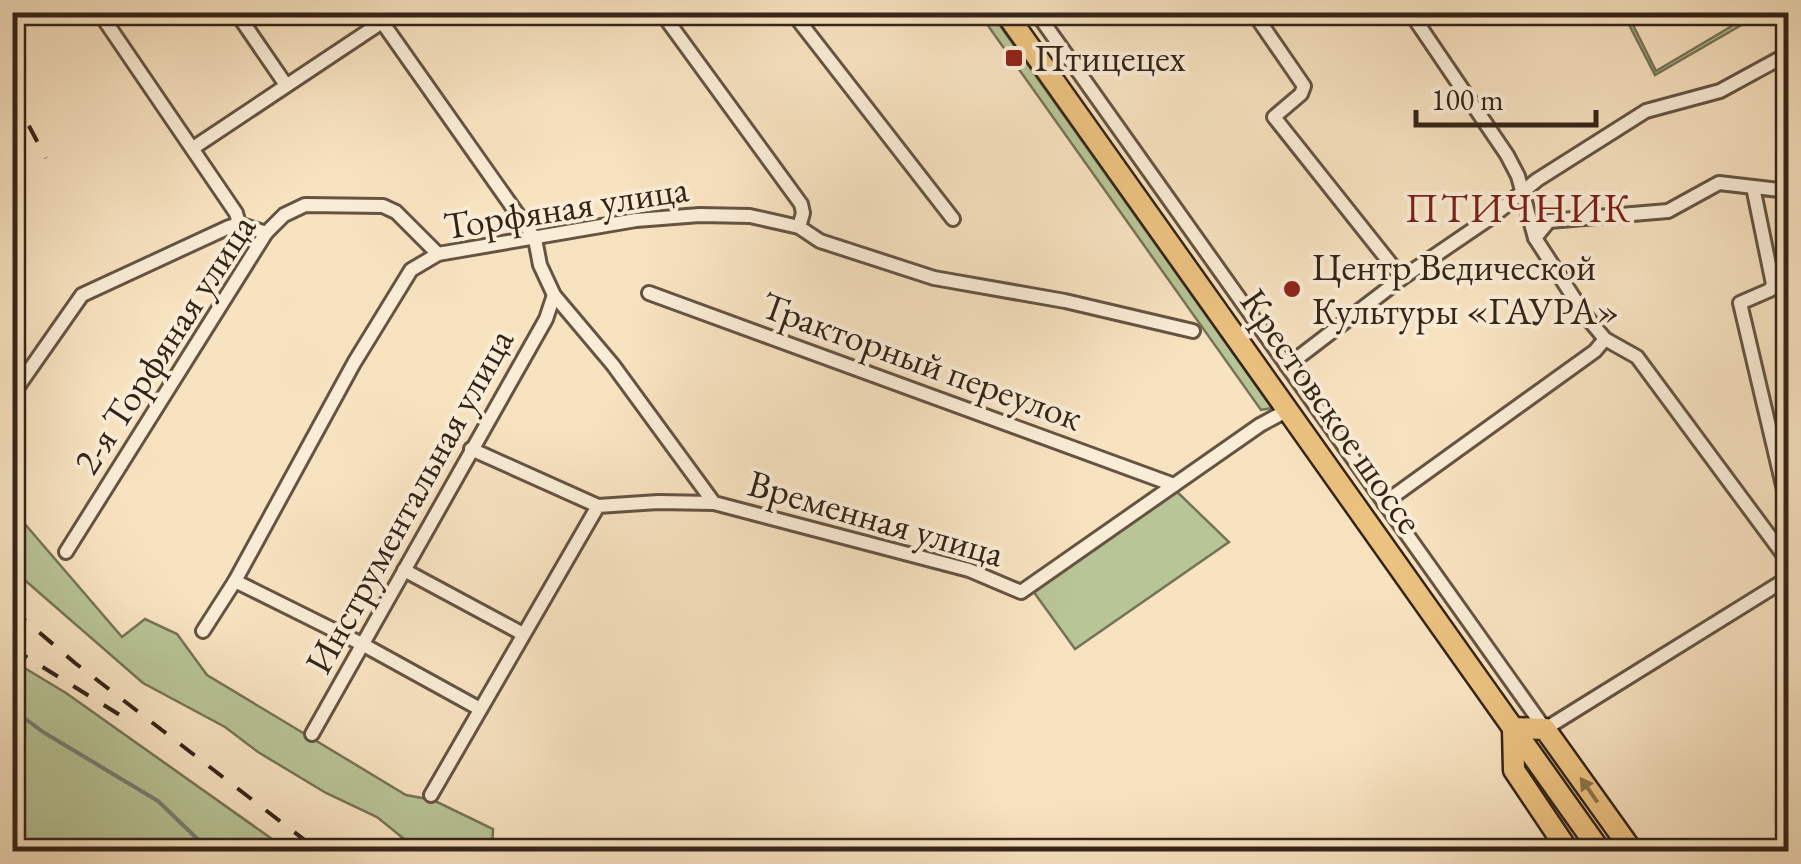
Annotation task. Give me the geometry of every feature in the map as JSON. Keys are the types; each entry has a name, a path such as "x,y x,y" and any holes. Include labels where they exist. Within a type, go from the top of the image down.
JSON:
{"main road":[{"name":"Крестовское шоссе","path":"1005,12 1601,852"},
{"path":"1569,852 1514,770 1513,728 1545,729 1633,852"}],"street":[{"path":"98,12 193,148 236,213 239,224"},
{"path":"236,12 286,85"},
{"path":"193,148 378,17 397,12"},
{"path":"661,12 801,204 799,227"},
{"path":"792,12 953,220"},
{"path":"1036,12 1545,729 1788,578"},
{"path":"1253,12 1304,86 1302,94 1274,116 1402,278"},
{"path":"1410,12 1507,155 1518,176 1535,238 1605,339 1636,357 1788,561"},
{"name":"Временная улица","path":"378,17 535,239 540,265 554,294 714,503 969,570 1021,592 1260,425 1288,410"},
{"path":"1286,366 1521,195 1536,180 1646,110 1720,91 1788,54"},
{"path":"1535,238 1548,221 1668,212 1719,183 1788,191"},
{"path":"1753,187 1773,284 1770,290 1740,304 1788,507"},
{"name":"2-я Торфяная улица","path":"66,552 266,233 284,216 304,205 384,206 396,212 438,254"},
{"name":"Торфяная улица","path":"203,631 411,270 438,254 636,220 750,216 799,227 820,241 934,278 1065,301 1193,331"},
{"path":"12,395 82,295 239,224 266,233"},
{"name":"Тракторный переулок","path":"649,293 1174,485"},
{"name":"Инструментальная улица","path":"312,734 546,319 554,294"},
{"path":"1384,503 1605,339"},
{"path":"472,450 598,506 714,503"},
{"path":"431,795 598,506"},
{"path":"404,570 523,634"},
{"path":"235,581 480,709"}],"green space":[{"path":"979,13 991,13 1272,408 1261,410"},
{"path":"1623,13 1627,13 1656,71 1754,13 1762,13 1655,75"},
{"path":"1171,486 1229,542 1075,649 1028,584"},
{"path":"12,509 122,637 145,619 177,634 207,675 406,795 433,800 493,829 492,851 419,851 377,817 326,793 225,727 143,683 13,570"},
{"path":"13,661 66,693 289,851 13,851"}],"waterway":[{"path":"12,709 158,801 211,852"}],"railway":[{"path":"12,94 46,158"},
{"path":"12,609 75,663 320,852"},
{"path":"12,648 123,717"}],"place":[{"name":"Птицецех","path":"1014,58"},
{"name":"Центр Ведической Культуры «ГАУРА»","path":"1292,289"}],"district":[{"name":"ПТИЧНИК","path":"1519,208"}]}
